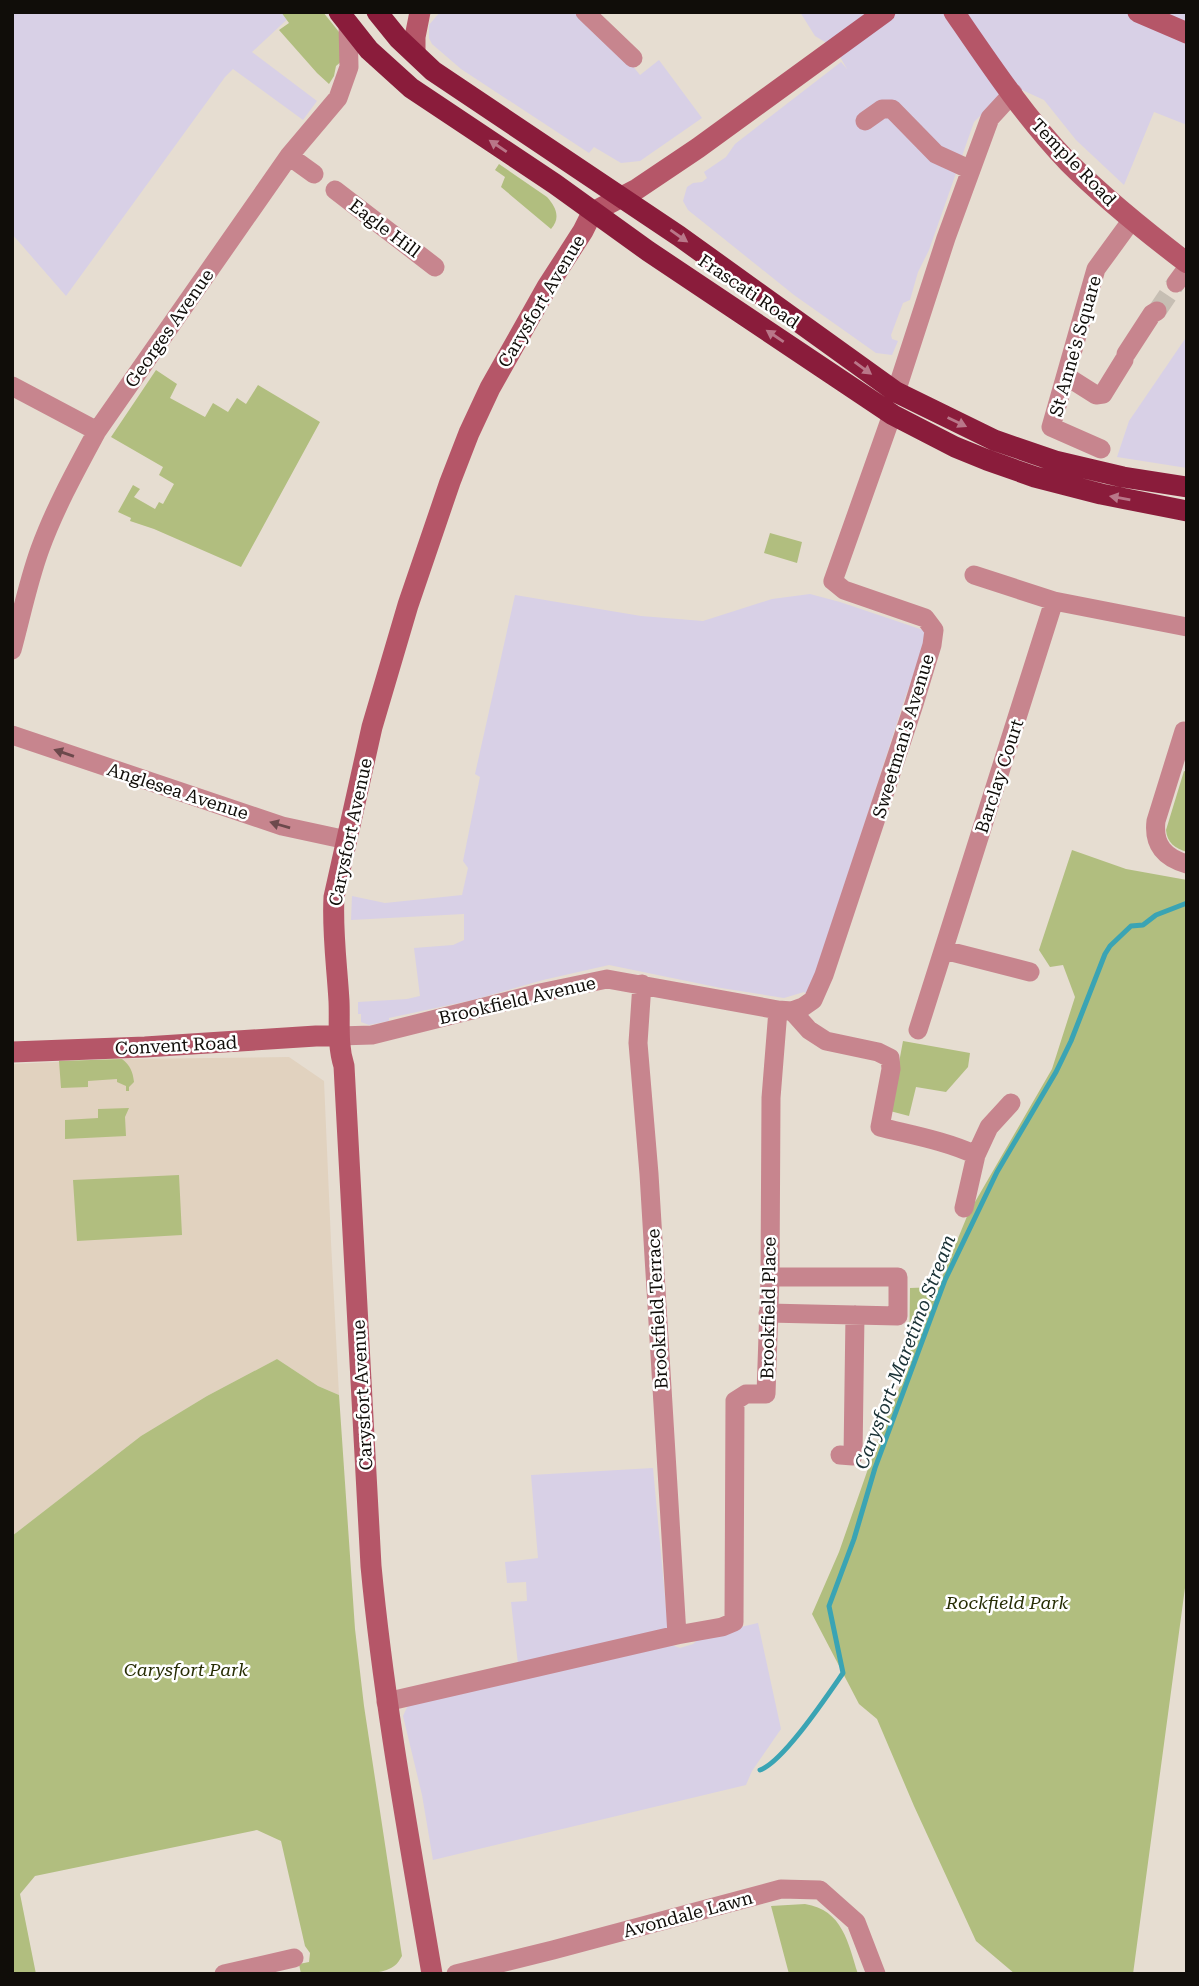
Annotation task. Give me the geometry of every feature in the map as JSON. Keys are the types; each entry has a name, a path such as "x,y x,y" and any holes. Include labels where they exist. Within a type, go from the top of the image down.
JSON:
{"highway":[{"name":"Frascati Road","path":"377,12 398,38 433,71 690,244 896,392 994,440 1055,461 1123,477 1187,487"},
{"name":"Frascati Road","path":"343,18 369,50 411,88 893,415 956,447 1035,477 1101,495 1187,511"}],"main road":[{"path":"415,52 420,12"},
{"path":"593,212 622,197 698,148 885,12"},
{"name":"Temple Road","path":"954,12 1013,93 1067,160 1183,272"},
{"path":"1138,12 1187,33"},
{"name":"Carysfort Avenue","path":"432,1974 386,1702 371,1566 344,1066 340,1054 333,914 338,878 372,727 432,531 468,433 506,359 593,212"},
{"name":"Convent Road","path":"12,1052 339,1036"}],"street":[{"path":"585,12 633,58"},
{"name":"Georges Avenue","path":"12,650 41,547 61,500 97,431 289,156 338,98 349,67 343,18"},
{"path":"896,392 946,238 990,118 1013,93"},
{"path":"865,121 882,109 892,109 936,154 971,170"},
{"path":"289,156 314,174"},
{"name":"Eagle Hill","path":"335,190 435,267"},
{"name":"St Anne's Square","path":"1101,449 1051,427 1096,270 1131,220"},
{"path":"1066,376 1096,395 1103,394 1152,314 1157,311"},
{"path":"12,386 97,431"},
{"name":"Sweetman's Avenue","path":"785,1011 803,1007 813,1000 824,975 932,645 934,630 925,618 844,590 833,581 862,493 893,415"},
{"path":"974,575 1054,601 1187,627"},
{"name":"Barclay Court","path":"918,1030 1054,601"},
{"path":"1184,731 1154,833 1170,858 1187,864"},
{"name":"Anglesea Avenue","path":"12,736 282,826 347,840"},
{"path":"944,950 1030,972"},
{"name":"Brookfield Avenue","path":"339,1036 372,1035 607,979 785,1011"},
{"name":"Brookfield Terrace","path":"642,984 638,1043 649,1174 677,1635"},
{"path":"785,1011 826,1041 878,1052 890,1058 891,1069 880,1127 930,1139 976,1155"},
{"name":"Brookfield Place","path":"677,1635 722,1627 734,1622 735,1401 746,1394 766,1394 771,1098 785,1011"},
{"path":"964,1208 976,1155 989,1127 1012,1103"},
{"path":"768,1313 898,1316 898,1277 769,1277"},
{"path":"840,1455 853,1455 855,1315"},
{"path":"386,1702 677,1635"},
{"name":"Avondale Lawn","path":"456,1974 781,1889 820,1890 856,1922 876,1974"},
{"path":"224,1974 294,1958"}],"shaded area":[{"path":"12,12 295,12 252,52 317,101 303,120 233,69 66,296 12,234"},
{"path":"440,12 575,12 628,60 640,75 659,60 702,118 640,161 621,163 594,147 589,153 461,69 432,44 429,25"},
{"path":"800,12 1187,12 1187,125 1154,112 1124,185 1076,140 1044,100 1011,85 974,122 910,300 903,303 891,335 892,339 898,341 892,355 876,353 794,295 688,210 683,201 687,187 707,178 704,172 726,157 735,144 841,62 847,69 835,48 815,36"},
{"path":"1187,336 1187,468 1117,457 1129,421"},
{"path":"810,594 929,632 816,974 807,994 804,992 784,998 609,965 473,1000 389,1018 389,1021 369,1025 361,1022 358,1002 420,996 414,948 453,945 464,940 464,914 351,920 352,896 385,903 462,895 468,868 463,861 480,777 475,774 515,595 641,616 703,621 772,599"},
{"path":"289,1057 324,1081 339,1395 318,1386 277,1359 207,1396 141,1436 12,1536 12,1064 122,1059"},
{"path":"653,1468 668,1629 518,1664 511,1602 527,1601 526,1582 507,1583 505,1562 538,1558 531,1475"},
{"path":"758,1623 781,1729 752,1771 746,1785 433,1860 422,1795 403,1716 408,1705 669,1644 680,1648 693,1644 702,1636"}],"green space":[{"path":"281,12 323,12 339,32 343,60 336,66 329,84 279,30 289,23"},
{"path":"499,164 547,197 557,217 551,229 501,187 505,177 495,170"},
{"path":"156,370 177,384 170,398 205,417 213,403 228,412 237,398 246,404 258,385 320,422 241,567 130,521 131,518 118,512 133,485 140,489 134,497 155,509 159,502 163,504 174,484 159,475 163,467 111,437"},
{"path":"770,533 802,542 797,563 764,553"},
{"path":"1184,771 1187,772 1187,852 1172,844 1166,830"},
{"name":"Rockfield Park","path":"1072,850 1126,869 1187,880 1187,1573 1133,1974 1015,1974 976,1941 877,1719 859,1704 812,1614 839,1552 884,1423 909,1366 910,1288 938,1287 968,1214 1052,1069 1075,997 1063,965 1050,967 1039,950"},
{"path":"903,1041 970,1053 968,1067 946,1092 916,1087 909,1116 890,1111"},
{"path":"122,1059 133,1075 134,1082 129,1091 126,1091 126,1086 117,1082 117,1079 88,1081 88,1087 61,1088 59,1061"},
{"path":"129,1108 125,1117 126,1136 65,1139 65,1120 98,1118 98,1109"},
{"path":"179,1175 182,1235 77,1241 73,1180"},
{"name":"Carysfort Park","path":"277,1359 318,1386 339,1395 355,1629 402,1956 393,1967 372,1973 301,1974 299,1964 309,1962 310,1953 305,1946 281,1841 257,1830 35,1876 20,1894 36,1974 12,1974 12,1536 141,1436 207,1396"},
{"path":"805,1904 818,1907 836,1921 847,1940 858,1974 789,1974 771,1906"}],"waterway":[{"name":"Carysfort-Maretimo Stream","path":"760,1770 792,1742 843,1673 829,1606 854,1539 875,1468 945,1280 997,1172 1056,1072 1110,946 1131,926 1143,925 1156,915 1187,903"}],"tunnel":[{"path":"1157,311 1176,283"}]}
